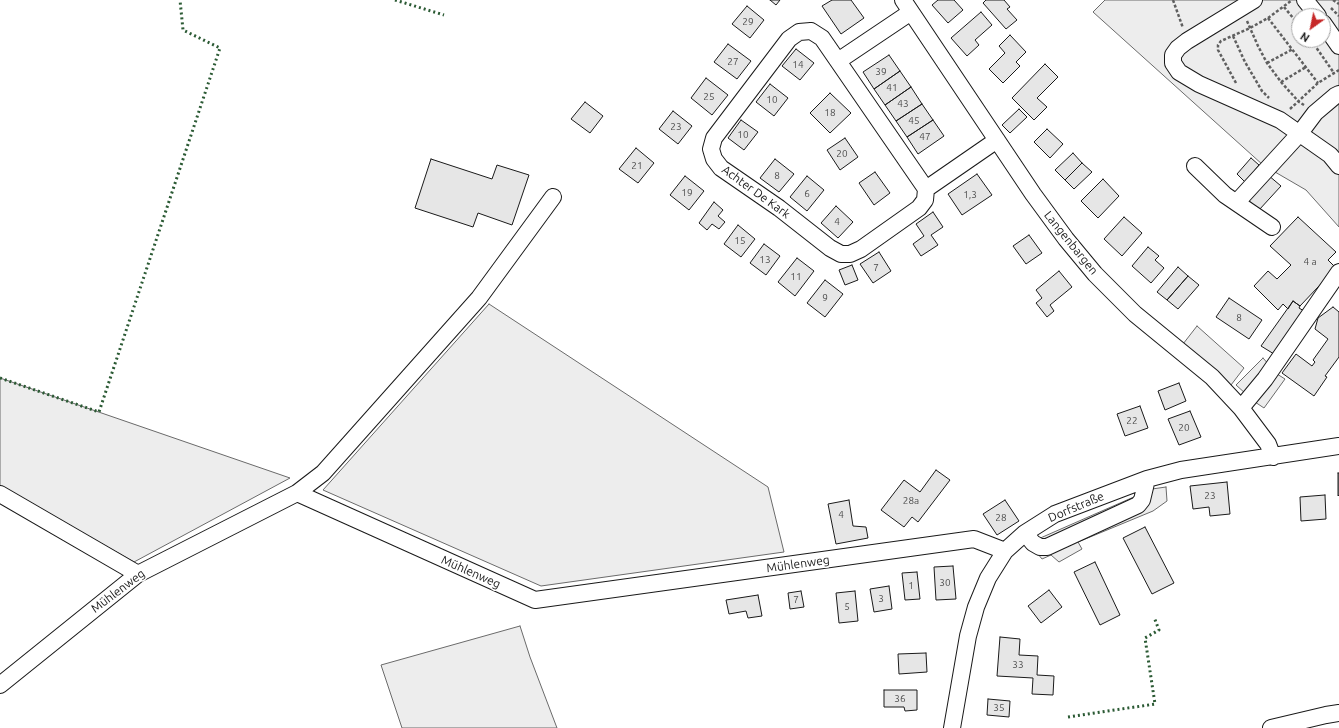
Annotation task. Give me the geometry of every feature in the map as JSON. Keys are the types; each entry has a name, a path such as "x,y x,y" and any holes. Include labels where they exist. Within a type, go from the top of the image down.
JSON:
{"street":[{"path":"1248,4 1187,40 1173,55 1173,63 1179,72 1213,91 1280,120 1330,155 1339,166"},
{"path":"838,61 907,6"},
{"name":"Langenbargen","path":"907,6 1033,194 1066,239 1095,274 1135,314 1212,377 1241,408 1268,444 1273,457"},
{"name":"Achter De Kark","path":"811,31 822,38 838,61 926,190 925,200 919,208 861,249 850,254 841,254 830,248 779,208 721,168 714,158 711,149 714,138 789,39 799,32 811,31"},
{"path":"1331,34 1339,46"},
{"path":"1237,202 1300,133 1316,113 1339,94"},
{"path":"926,190 997,140"},
{"path":"1194,166 1225,195 1272,227"},
{"path":"297,493 323,473 479,298 553,197"},
{"path":"1241,408 1265,379 1339,272"},
{"name":"Dorfstraße","path":"952,728 968,636 976,607 988,578 1005,551 1024,533 1055,514 1147,479 1180,470 1339,446"},
{"path":"1024,533 1032,543 1040,548 1047,547 1138,505 1142,500 1147,479"},
{"name":"Mühlenweg","path":"0,685 138,574 297,493 534,600 974,539 1005,551"},
{"path":"0,494 138,574"},
{"path":"1271,728 1339,713"}],"path":[{"path":"1173,0 1187,40"},
{"path":"1237,84 1228,72 1218,50 1218,45 1221,41 1268,18 1292,0"},
{"path":"1333,0 1339,4"},
{"path":"1248,4 1250,28 1267,63 1281,82 1299,102 1316,113"},
{"path":"1284,7 1291,15"},
{"path":"1268,18 1318,82"},
{"path":"1233,36 1245,62 1262,91 1271,100"},
{"path":"1317,48 1334,73"},
{"path":"1267,63 1292,49"},
{"path":"1281,82 1306,67"},
{"path":"1280,120 1318,82 1339,70"}],"shaded area":[{"path":"1105,0 1339,0 1339,227 1306,190 1263,165 1093,12"},
{"path":"489,304 768,487 784,552 541,586 323,490"},
{"path":"1197,326 1244,368 1231,385 1183,344"},
{"path":"1263,358 1277,374 1285,379 1264,408 1236,385"},
{"path":"0,378 290,478 134,562 0,486"},
{"path":"1166,487 1167,501 1153,511 1078,542 1082,549 1059,562 1051,555 1042,559 1029,543 1152,489"},
{"path":"520,626 557,728 402,728 381,665"}],"building":[{"path":"770,0 780,0 776,5"},
{"path":"832,0 851,0 864,18 841,34 822,6"},
{"path":"938,0 954,0 963,10 948,23 932,5"},
{"path":"986,0 1004,0 1010,7 1007,9 1017,20 1006,29 983,3"},
{"path":"747,6 764,20 750,38 732,24"},
{"path":"981,12 992,25 975,40 979,45 967,56 951,38"},
{"path":"1010,35 1026,52 1016,62 1020,66 1003,83 989,69 1005,53 999,46"},
{"path":"728,44 751,61 737,79 714,62"},
{"path":"796,49 814,63 800,80 782,66"},
{"path":"889,55 900,71 874,89 863,72"},
{"path":"1045,64 1058,77 1037,98 1047,107 1034,120 1012,98"},
{"path":"900,71 911,87 885,105 874,89"},
{"path":"706,78 728,95 712,115 691,98"},
{"path":"770,84 788,98 774,116 756,102"},
{"path":"911,87 922,104 896,121 885,105"},
{"path":"830,93 851,113 830,133 810,113"},
{"path":"585,102 603,116 590,133 571,119"},
{"path":"922,104 933,120 907,137 896,121"},
{"path":"1019,109 1027,117 1010,133 1002,125"},
{"path":"673,111 692,126 678,144 659,129"},
{"path":"741,120 758,132 744,150 728,138"},
{"path":"933,120 944,136 918,154 907,137"},
{"path":"1047,129 1063,144 1050,158 1034,142"},
{"path":"845,138 858,157 840,170 827,150"},
{"path":"636,148 654,163 638,183 619,169"},
{"path":"1073,153 1082,163 1065,180 1055,170"},
{"path":"1251,158 1259,165 1245,182 1237,174"},
{"path":"431,159 492,179 497,165 529,175 512,225 478,213 473,227 415,208"},
{"path":"775,159 794,174 779,192 760,178"},
{"path":"1082,163 1092,172 1074,189 1065,180"},
{"path":"875,172 890,193 874,205 859,183"},
{"path":"977,174 992,195 962,215 948,194"},
{"path":"1268,175 1281,186 1259,210 1247,199"},
{"path":"685,176 704,191 689,210 670,195"},
{"path":"807,176 824,190 807,211 790,197"},
{"path":"1103,179 1119,196 1098,218 1081,201"},
{"path":"714,202 723,210 718,216 725,222 719,229 712,224 707,230 699,223"},
{"path":"836,206 853,222 838,238 821,223"},
{"path":"933,212 943,227 931,235 938,245 921,256 913,244 924,236 916,224"},
{"path":"1124,217 1142,233 1122,256 1104,239"},
{"path":"1298,217 1336,252 1328,260 1336,268 1300,306 1293,301 1288,309 1283,304 1278,310 1254,286 1268,271 1277,279 1291,265 1270,246"},
{"path":"738,225 755,239 741,257 724,244"},
{"path":"1029,235 1042,253 1026,264 1013,246"},
{"path":"764,244 780,256 766,275 750,263"},
{"path":"1148,247 1159,256 1155,260 1164,268 1151,283 1132,266"},
{"path":"879,252 891,271 873,283 860,264"},
{"path":"797,258 814,271 795,296 778,282"},
{"path":"852,265 858,280 845,285 839,270"},
{"path":"1178,267 1188,276 1167,300 1157,292"},
{"path":"1059,271 1072,287 1050,305 1054,311 1047,317 1036,303 1042,298 1036,290"},
{"path":"1188,276 1199,285 1178,309 1167,300"},
{"path":"825,280 843,294 825,317 807,303"},
{"path":"1229,298 1262,320 1249,339 1216,317"},
{"path":"1293,301 1304,311 1274,354 1261,346"},
{"path":"1333,307 1339,312 1339,357 1325,376 1327,377 1314,396 1282,373 1296,354 1312,366 1315,362 1313,360 1328,339 1315,329 1318,318"},
{"path":"1179,383 1186,401 1165,410 1158,391"},
{"path":"1140,406 1148,428 1125,436 1117,414"},
{"path":"1190,411 1201,437 1179,445 1168,419"},
{"path":"936,470 950,480 918,522 912,517 904,527 881,510 904,480 920,492"},
{"path":"1338,473 1339,495 1338,496"},
{"path":"1227,482 1230,514 1210,516 1209,507 1193,509 1190,486"},
{"path":"1325,495 1326,519 1301,521 1300,497"},
{"path":"849,500 853,526 866,527 868,538 836,544 828,504"},
{"path":"1005,500 1019,521 997,535 983,514"},
{"path":"1145,527 1174,583 1152,594 1123,538"},
{"path":"1095,562 1120,615 1100,625 1074,572"},
{"path":"953,566 956,599 936,600 934,567"},
{"path":"917,572 920,599 905,600 902,573"},
{"path":"889,586 892,609 874,612 870,589"},
{"path":"1049,590 1062,607 1041,623 1028,606"},
{"path":"801,591 804,607 790,609 788,593"},
{"path":"855,591 858,621 839,623 836,593"},
{"path":"758,595 762,616 748,618 746,611 729,614 726,600"},
{"path":"1000,637 1020,639 1019,655 1038,656 1037,675 1054,676 1053,695 1032,694 1033,678 997,676"},
{"path":"926,653 927,672 899,674 898,654"},
{"path":"884,690 917,690 917,710 905,711 904,707 884,707"},
{"path":"988,699 1010,701 1009,717 987,715"}],"hedge":[{"path":"0,378 99,412 220,48 183,30 180,0"},
{"path":"395,0 444,15"},
{"path":"1068,717 1155,704 1145,638 1159,630 1154,617"}]}
